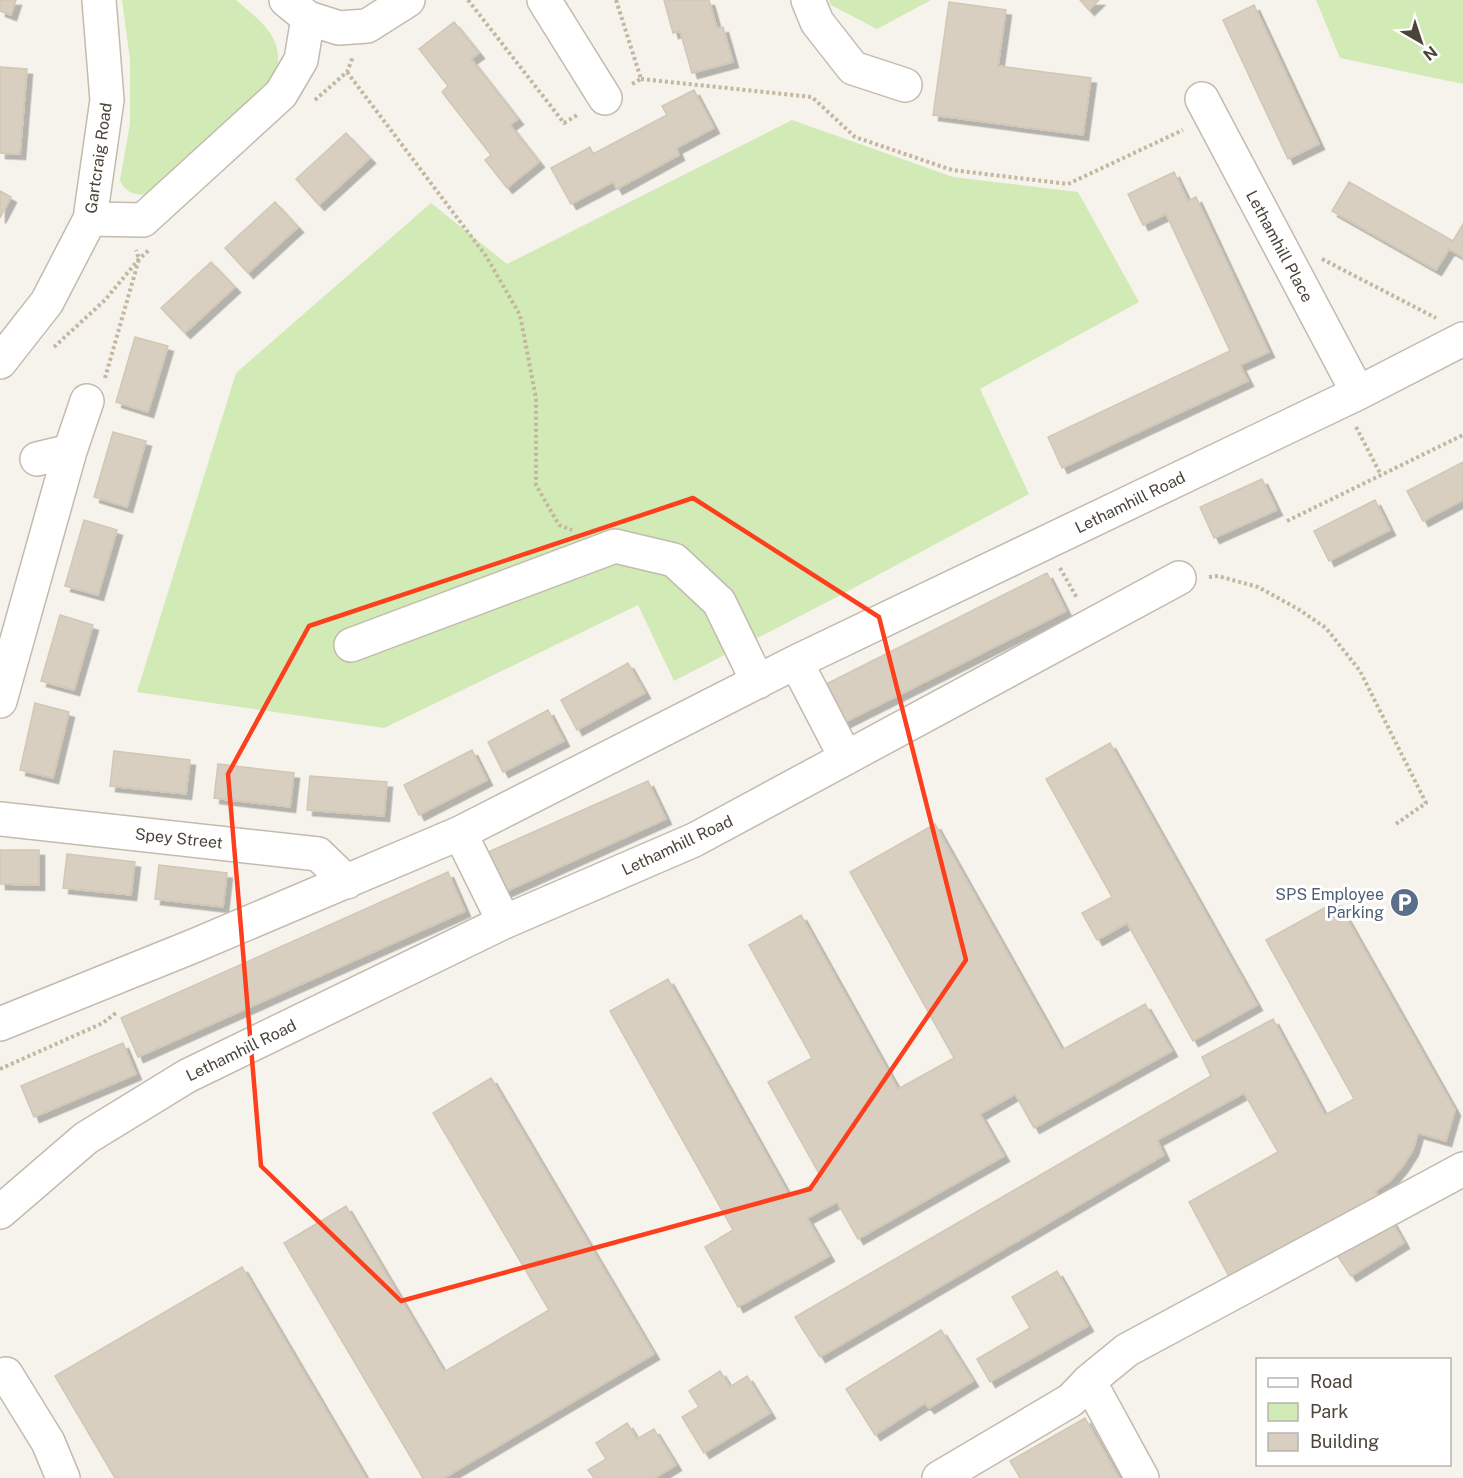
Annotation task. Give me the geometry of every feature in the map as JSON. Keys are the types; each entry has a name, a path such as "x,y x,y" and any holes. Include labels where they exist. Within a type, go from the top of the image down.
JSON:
{"street":[{"name":"Gartcraig Road","path":"0,362 48,302 92,207 107,100 99,0"},
{"path":"92,207 142,214 281,94 301,60 297,9 339,28 367,26 408,0"},
{"path":"544,0 605,98"},
{"path":"808,0 817,22 853,68 905,86"},
{"name":"Lethamhill Place","path":"1206,108 1350,396"},
{"name":"Lethamhill Road","path":"0,1024 347,882 460,833 796,662 1350,396 1452,330"},
{"path":"0,701 70,451 87,401"},
{"path":"37,459 70,451"},
{"path":"351,645 615,546 674,560 719,602 758,682"},
{"name":"Lethamhill Road","path":"0,1212 86,1138 187,1076 504,922 694,840 1179,579"},
{"path":"796,662 846,758"},
{"name":"Spey Street","path":"0,819 318,854 347,882"},
{"path":"460,833 504,922"},
{"path":"939,1478 1071,1400 1089,1381 1127,1350 1463,1169"},
{"path":"0,1376 6,1374 48,1442 63,1478"},
{"path":"1089,1381 1142,1478"}],"path":[{"path":"347,72 486,256 520,315 536,398 536,485 559,525 615,546"},
{"path":"641,80 812,97 855,137 952,170 1068,184 1206,108"},
{"path":"87,401 102,387 139,259 142,214"},
{"path":"1316,255 1452,330"},
{"path":"1350,396 1381,475"},
{"path":"1287,521 1463,435"},
{"path":"1179,579 1218,576 1258,587 1298,609 1326,628 1360,671 1425,803 1396,824"}],"highlighted area":[{"path":"693,498 879,617 966,960 810,1189 401,1301 261,1166 228,774 309,626"}],"green space":[{"path":"122,0 236,0 265,26 276,45 278,55 273,82 147,194 130,192 124,188 120,180 130,124 130,60"},
{"path":"829,0 931,0 877,29 831,5"},
{"path":"1316,0 1463,0 1463,84 1340,58"},
{"path":"792,120 953,177 1078,192 1139,302 980,389 1029,494 674,681 638,605 384,728 137,692 236,373 431,203 507,264"}],"building":[{"path":"0,0 16,0 11,15 0,11"},
{"path":"664,0 709,0 717,28 723,27 733,62 692,73 680,31 673,33"},
{"path":"1080,0 1099,0 1089,10"},
{"path":"949,2 1006,10 998,66 1091,78 1083,135 933,115"},
{"path":"1254,5 1319,144 1288,159 1223,20"},
{"path":"454,22 479,53 471,59 518,119 510,125 539,162 507,188 485,160 491,155 442,92 448,86 419,49"},
{"path":"0,67 27,69 20,154 0,153"},
{"path":"694,90 714,128 676,148 679,155 617,189 613,182 571,204 551,168 590,147 593,154 667,115 662,106"},
{"path":"346,133 370,158 319,205 296,179"},
{"path":"1174,172 1188,201 1196,197 1269,352 1240,365 1248,381 1062,468 1048,437 1230,351 1166,214 1143,225 1128,194"},
{"path":"1349,182 1453,241 1463,224 1463,257 1449,249 1436,270 1332,211"},
{"path":"0,191 11,197 0,218"},
{"path":"275,202 298,227 248,273 225,248"},
{"path":"211,262 235,287 185,333 161,308"},
{"path":"135,337 168,346 148,412 116,402"},
{"path":"113,432 146,441 127,507 94,497"},
{"path":"1463,462 1463,500 1423,521 1407,491"},
{"path":"1262,479 1277,510 1214,538 1200,507"},
{"path":"1375,500 1390,530 1329,561 1314,531"},
{"path":"84,520 117,530 98,595 65,586"},
{"path":"1047,573 1066,611 845,722 826,684"},
{"path":"60,615 93,625 74,690 41,681"},
{"path":"628,663 645,693 577,730 561,700"},
{"path":"35,703 69,712 53,778 20,770"},
{"path":"548,710 564,741 503,772 488,742"},
{"path":"1110,743 1257,1005 1193,1041 1127,923 1097,940 1082,913 1112,897 1046,779"},
{"path":"472,750 487,780 419,815 404,785"},
{"path":"114,751 190,760 186,794 110,786"},
{"path":"218,764 294,773 290,807 214,798"},
{"path":"310,776 387,782 384,816 307,810"},
{"path":"648,781 666,819 502,893 484,854"},
{"path":"935,824 1062,1050 1145,1004 1172,1051 1034,1128 1015,1094 980,1114 1004,1156 858,1239 837,1202 807,1218 829,1256 738,1307 705,1247 733,1230 610,1011 668,979 790,1197 822,1179 768,1082 812,1058 749,945 801,915 898,1089 954,1058 850,872"},
{"path":"0,850 39,850 39,885 0,884"},
{"path":"67,854 135,862 131,895 63,888"},
{"path":"159,865 227,873 223,907 155,899"},
{"path":"448,872 465,911 138,1057 121,1018"},
{"path":"1337,901 1455,1110 1446,1141 1418,1133 1413,1150 1402,1167 1390,1181 1375,1191 1404,1243 1351,1276 1323,1234 1233,1284 1189,1202 1278,1152 1244,1093 1157,1140 1164,1155 820,1357 795,1317 1211,1076 1202,1057 1273,1019 1325,1115 1354,1099 1266,940"},
{"path":"123,1043 136,1074 34,1117 21,1086"},
{"path":"491,1078 654,1354 444,1478 423,1478 284,1243 346,1206 444,1372 549,1310 433,1113"},
{"path":"242,1267 366,1478 115,1478 55,1376"},
{"path":"1057,1271 1088,1326 990,1382 977,1359 1030,1328 1012,1297"},
{"path":"941,1330 973,1381 929,1408 925,1403 875,1435 846,1389"},
{"path":"720,1371 730,1387 747,1376 770,1413 704,1453 682,1417 699,1407 689,1391"},
{"path":"1085,1418 1119,1478 1020,1478 1010,1461"},
{"path":"627,1423 637,1439 654,1429 676,1465 655,1478 594,1478 588,1470 606,1459 596,1443"}],"place":[{"name":"SPS Employee Parking","path":"1405,903"}]}
